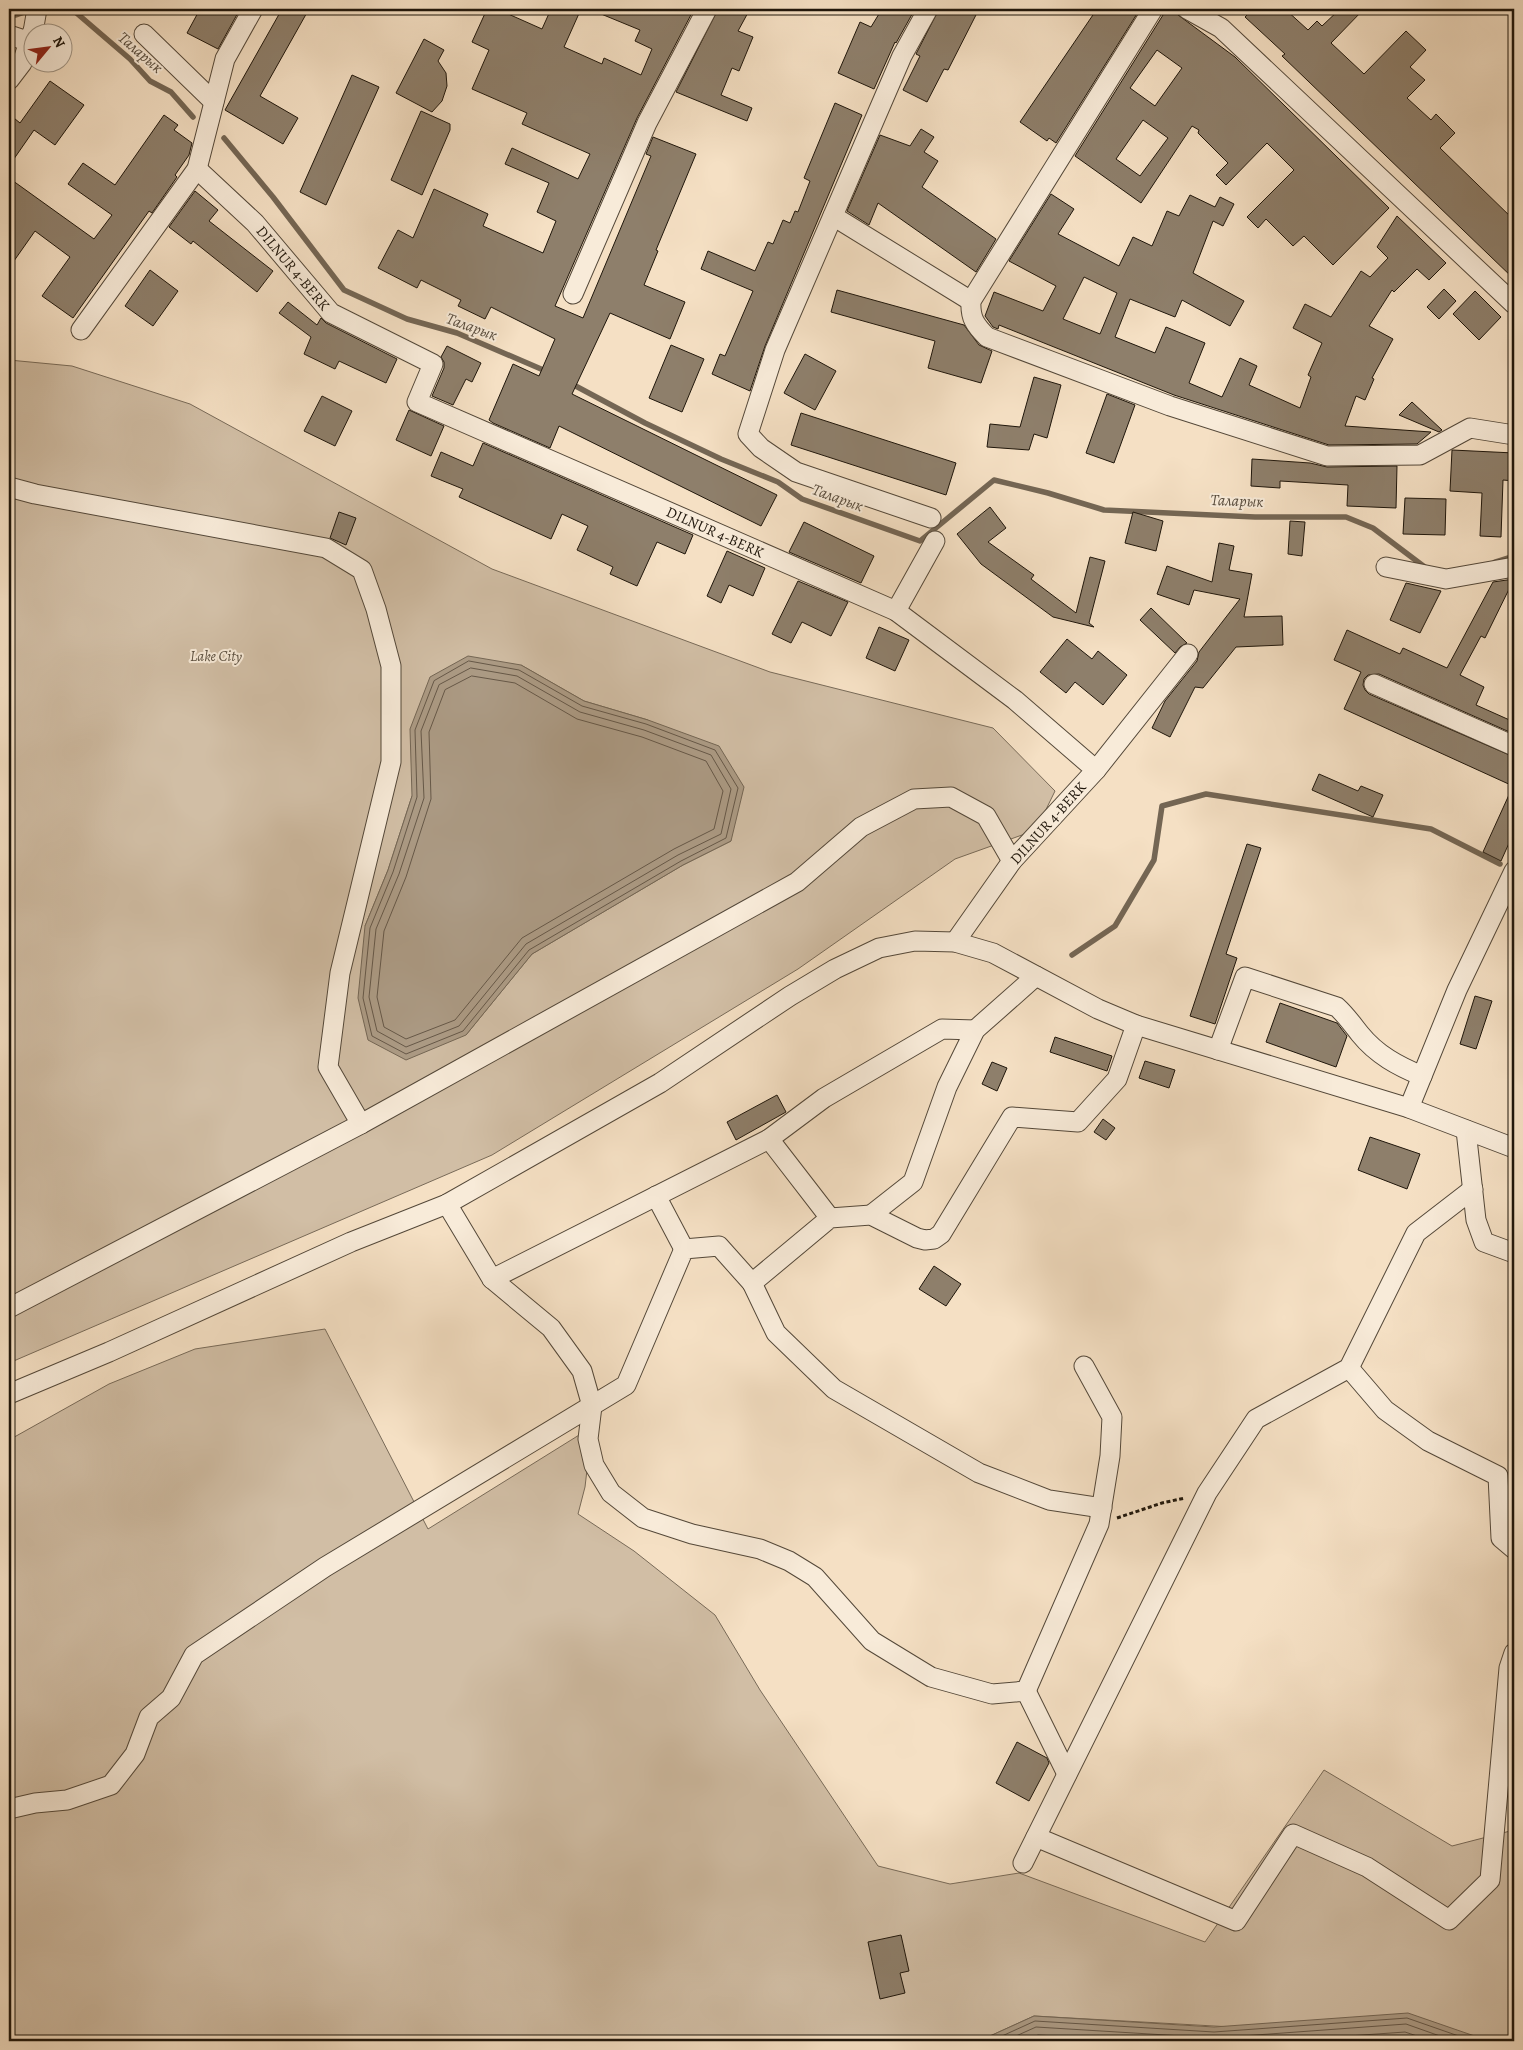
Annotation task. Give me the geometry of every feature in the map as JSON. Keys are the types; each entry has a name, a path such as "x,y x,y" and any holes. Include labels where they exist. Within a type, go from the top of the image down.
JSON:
{"street":[{"path":"82,330 197,170 225,59 253,9"},
{"path":"573,294 647,122 707,9"},
{"path":"928,9 902,56 775,350 748,434 761,448 796,472 931,518"},
{"path":"1153,9 971,301 970,312 973,324 987,337 1170,406 1328,456 1420,454 1470,428 1514,435"},
{"path":"1187,9 1221,28 1514,304"},
{"path":"9,35 22,30"},
{"path":"144,34 214,102"},
{"path":"9,80 22,63"},
{"name":"DILNUR 4-BERK","path":"197,170 255,223 331,313 433,364 417,402 896,611 1015,700 1096,770 1012,861 955,942"},
{"path":"833,216 971,301"},
{"path":"9,487 35,494 326,548 362,570 376,609 391,666 391,762 340,973 328,1067 361,1124"},
{"path":"896,611 936,541"},
{"path":"1386,567 1446,579 1514,567"},
{"path":"1096,770 1188,654"},
{"path":"1374,684 1514,746"},
{"path":"9,1308 361,1124 797,882 861,827 914,799 951,797 986,816 1012,861"},
{"path":"1408,1108 1457,990 1514,871"},
{"path":"9,1394 109,1352 351,1242 447,1204 660,1083 790,996 835,969 879,948 916,941 955,942 994,953 1098,1009 1136,1025 1408,1108 1514,1148"},
{"path":"871,1215 913,1182 947,1087 975,1030 1036,976"},
{"path":"1218,1050 1245,977 1337,1007 1348,1017 1361,1035 1389,1061 1422,1076"},
{"path":"752,1283 830,1218 871,1215 916,1238 934,1239 941,1234 1012,1116 1078,1122 1117,1079 1136,1025"},
{"path":"492,1279 769,1139 824,1098 942,1029 975,1030"},
{"path":"1466,1130 1476,1220 1484,1242 1514,1253"},
{"path":"769,1139 830,1218"},
{"path":"1023,1863 1207,1493 1256,1419 1350,1368 1416,1233 1472,1189"},
{"path":"656,1196 684,1249"},
{"path":"447,1204 492,1279 551,1328 582,1371 592,1406 588,1439 594,1465 611,1493 643,1518 692,1534 760,1549 790,1561 815,1577 872,1641 931,1677 992,1694 1026,1691"},
{"path":"684,1249 719,1246 752,1283 776,1333 834,1389 980,1473 1049,1500 1101,1516"},
{"path":"9,1809 35,1803 67,1800 111,1785 135,1754 148,1718 171,1698 194,1655 325,1568 626,1386 684,1249"},
{"path":"1066,1774 1026,1691 1101,1516 1110,1456 1112,1416 1084,1366"},
{"path":"1350,1368 1385,1410 1428,1441 1498,1476 1501,1538 1514,1549"},
{"path":"1036,1837 1236,1921 1293,1834 1367,1867 1449,1920 1490,1880 1509,1668 1514,1653"},
{"path":"1498,1796 1514,1782"}],"path":[{"path":"1101,1516 1207,1493"}],"green space":[{"name":"Lake City","path":"9,360 72,366 190,404 492,569 770,672 993,728 1055,791 1036,830 955,859 798,969 492,1155 9,1363","holes":["521,665 584,701 648,720 731,841 683,865 532,954 466,1035 365,926 388,870 412,796"]},
{"path":"325,1329 428,1529 592,1427 585,1487 578,1514 634,1551 715,1615 760,1690 878,1866 950,1884 1019,1873 1205,1942 1324,1770 1452,1846 1514,1830 1514,2041 1484,2041 1034,2016 979,2041 9,2041 9,1440 109,1384 195,1349"}],"water":[{"path":"468,656 521,665 584,701 648,720 719,746 744,787 731,841 683,865 532,954 466,1035 406,1060 368,1040 358,998 365,926 388,870 412,796 410,729 430,677"},
{"path":"1408,2013 1489,2041 979,2041 1034,2016 1214,2027"}],"building":[{"path":"200,9 240,9 218,49 187,33"},
{"path":"282,9 309,9 260,96 298,118 283,144 225,110"},
{"path":"487,9 497,9 542,29 551,9 581,9 564,47 602,64 604,58 641,75 652,49 635,41 640,30 589,9 694,9 637,118 555,306 583,318 651,156 646,154 653,137 696,154 656,250 658,251 644,285 685,302 670,339 610,313 572,394 777,495 761,526 559,426 550,448 493,423 489,420 513,364 539,376 555,339 491,307 485,319 458,306 461,300 421,280 417,288 378,268 398,230 413,238 434,189 488,214 483,226 543,253 556,221 537,212 549,183 505,164 512,148 578,179 590,154 522,124 527,113 472,89 489,50 472,42"},
{"path":"718,9 750,9 738,31 753,37 739,71 732,68 721,95 752,108 747,121 676,92"},
{"path":"882,9 915,9 895,42 874,89 838,73 860,22 871,27"},
{"path":"939,9 979,9 948,70 944,69 927,102 903,90 920,56 916,54"},
{"path":"1097,9 1140,9 1056,143 1049,138 1047,141 1020,122"},
{"path":"1164,9 1170,9 1235,57 1389,208 1333,265 1304,236 1293,246 1266,219 1258,228 1247,217 1294,170 1267,143 1226,185 1216,175 1228,163 1198,133 1199,130 1192,126 1141,203 1075,156 1163,15","holes":["1157,50 1182,68 1155,106 1130,88","1143,120 1168,138 1140,176 1116,159"]},
{"path":"1253,9 1285,9 1308,30 1317,21 1322,26 1340,9 1364,9 1331,43 1364,74 1406,31 1426,50 1410,67 1425,80 1407,98 1431,120 1436,114 1455,133 1440,148 1514,220 1514,279 1282,56 1285,54 1245,17"},
{"path":"424,39 444,50 438,61 446,73 447,86 442,101 432,112 396,93"},
{"path":"352,75 379,87 326,205 300,192"},
{"path":"50,81 84,105 55,145 34,130 9,166 9,114 20,123"},
{"path":"835,103 862,115 765,346 750,391 712,374 720,354 725,356 753,291 701,269 708,251 755,271 768,242 773,244 783,220 790,223 795,211 798,212 810,181 804,178"},
{"path":"421,111 450,124 450,130 422,195 391,180"},
{"path":"164,115 178,125 174,130 192,143 189,155 175,175 177,177 152,213 149,211 73,318 42,296 70,257 35,231 9,268 9,178 94,239 112,215 68,184 83,163 115,185"},
{"path":"921,129 934,137 924,152 938,161 922,187 996,239 976,272 878,203 869,225 847,211 880,135 910,146"},
{"path":"195,191 218,210 209,221 273,271 257,292 193,241 191,244 169,227"},
{"path":"1051,194 1074,209 1058,234 1119,266 1133,237 1152,246 1167,211 1179,216 1190,195 1215,207 1220,197 1234,204 1223,226 1213,221 1193,273 1244,301 1230,326 1182,300 1175,317 1130,299 1115,337 1155,353 1166,327 1205,343 1189,383 1222,397 1240,358 1257,366 1249,385 1300,408 1311,377 1308,375 1322,343 1293,328 1305,304 1331,317 1361,271 1370,277 1388,258 1377,247 1397,216 1446,263 1429,280 1417,269 1394,292 1392,290 1369,326 1393,339 1372,378 1374,379 1365,400 1356,396 1345,426 1431,432 1417,444 1329,445 1174,395 999,325 998,329 993,327 985,316 994,292 1043,311 1056,286 1009,261","holes":["1084,277 1117,293 1100,334 1063,319"]},
{"path":"150,270 178,291 153,326 125,306"},
{"path":"1444,289 1456,301 1439,319 1427,307"},
{"path":"837,290 964,325 979,345 992,351 981,383 928,368 935,341 831,312"},
{"path":"1475,291 1501,317 1479,340 1453,314"},
{"path":"288,302 317,325 321,318 326,323 397,359 386,383 339,361 335,369 304,354 311,337 279,313"},
{"path":"671,345 704,359 682,412 649,398"},
{"path":"447,346 481,363 472,382 466,379 453,405 432,396 444,368 444,362 441,357"},
{"path":"805,354 836,371 815,410 784,393"},
{"path":"1034,377 1061,385 1047,438 1034,434 1029,450 987,447 990,424 1020,427"},
{"path":"1107,394 1135,405 1114,463 1086,453"},
{"path":"322,396 352,411 335,446 304,431"},
{"path":"1412,402 1442,430 1439,432 1399,415"},
{"path":"409,410 444,426 431,456 396,440"},
{"path":"801,413 956,463 946,495 791,445"},
{"path":"483,443 693,535 685,554 657,542 637,586 610,574 613,567 577,550 588,526 562,514 551,539 459,497 463,489 431,476 441,452 473,466"},
{"path":"1452,450 1514,453 1514,481 1503,480 1501,537 1480,536 1482,493 1450,491"},
{"path":"1252,459 1310,463 1327,467 1397,466 1396,508 1347,506 1348,485 1280,481 1280,488 1251,486"},
{"path":"1405,498 1446,499 1445,535 1403,534"},
{"path":"990,507 1006,528 988,542 1034,575 1031,579 1076,613 1090,557 1105,561 1089,623 1094,627 1053,617 981,564 957,534"},
{"path":"339,512 356,518 346,545 330,538"},
{"path":"1133,512 1163,521 1156,551 1125,543"},
{"path":"1290,521 1305,522 1302,556 1288,554"},
{"path":"804,522 874,556 861,583 789,552"},
{"path":"1219,543 1234,546 1229,570 1252,574 1244,617 1282,616 1283,645 1236,647 1203,688 1195,687 1170,737 1152,728 1165,701 1197,661 1199,652 1240,599 1194,590 1189,605 1157,594 1167,566 1212,582"},
{"path":"727,551 765,568 753,596 729,585 721,603 707,596"},
{"path":"1514,579 1485,638 1481,636 1460,675 1484,687 1476,705 1514,722 1514,734 1379,674 1368,675 1364,679 1363,685 1369,694 1514,757 1514,832 1501,861 1483,852 1513,786 1344,709 1361,672 1334,660 1347,630 1400,654 1403,648 1447,668 1493,582"},
{"path":"798,581 848,602 831,636 802,622 791,643 772,634"},
{"path":"1406,583 1441,591 1420,633 1390,620"},
{"path":"1151,608 1187,643 1175,653 1140,620"},
{"path":"879,627 909,640 895,671 866,658"},
{"path":"1067,639 1092,659 1098,651 1127,675 1103,705 1075,682 1066,693 1040,672"},
{"path":"1319,774 1358,791 1361,786 1383,795 1373,817 1312,790"},
{"path":"1247,844 1261,848 1226,954 1237,958 1215,1024 1190,1016"},
{"path":"1475,996 1492,1001 1476,1049 1460,1044"},
{"path":"1280,1003 1337,1023 1347,1036 1336,1067 1266,1042"},
{"path":"1055,1037 1112,1056 1107,1071 1050,1052"},
{"path":"1145,1061 1175,1070 1169,1088 1139,1078"},
{"path":"992,1062 1007,1068 997,1091 982,1084"},
{"path":"777,1095 786,1112 736,1140 727,1122"},
{"path":"1103,1119 1115,1128 1106,1140 1094,1132"},
{"path":"1370,1137 1420,1154 1407,1189 1358,1170"},
{"path":"934,1266 961,1284 946,1306 919,1289"},
{"path":"1017,1742 1047,1758 1049,1763 1029,1801 996,1783"},
{"path":"901,1935 909,1971 900,1973 905,1993 880,1999 868,1942"}],"waterway":[{"name":"Таларык","path":"9,14 16,15 33,9"},
{"name":"Таларык","path":"68,9 73,10 130,59 150,81 171,92 193,117"},
{"name":"Таларык","path":"224,138 273,197 344,290 407,319 457,333 548,372"},
{"name":"Таларык","path":"570,383 645,423 721,459 778,482 802,499 920,541 994,480 1048,493 1104,510 1255,517 1346,517 1373,528 1426,568"},
{"name":"Таларык","path":"1495,562 1514,556"},
{"path":"1072,955 1115,926 1154,860 1162,806 1206,794 1431,829 1500,864"}]}
